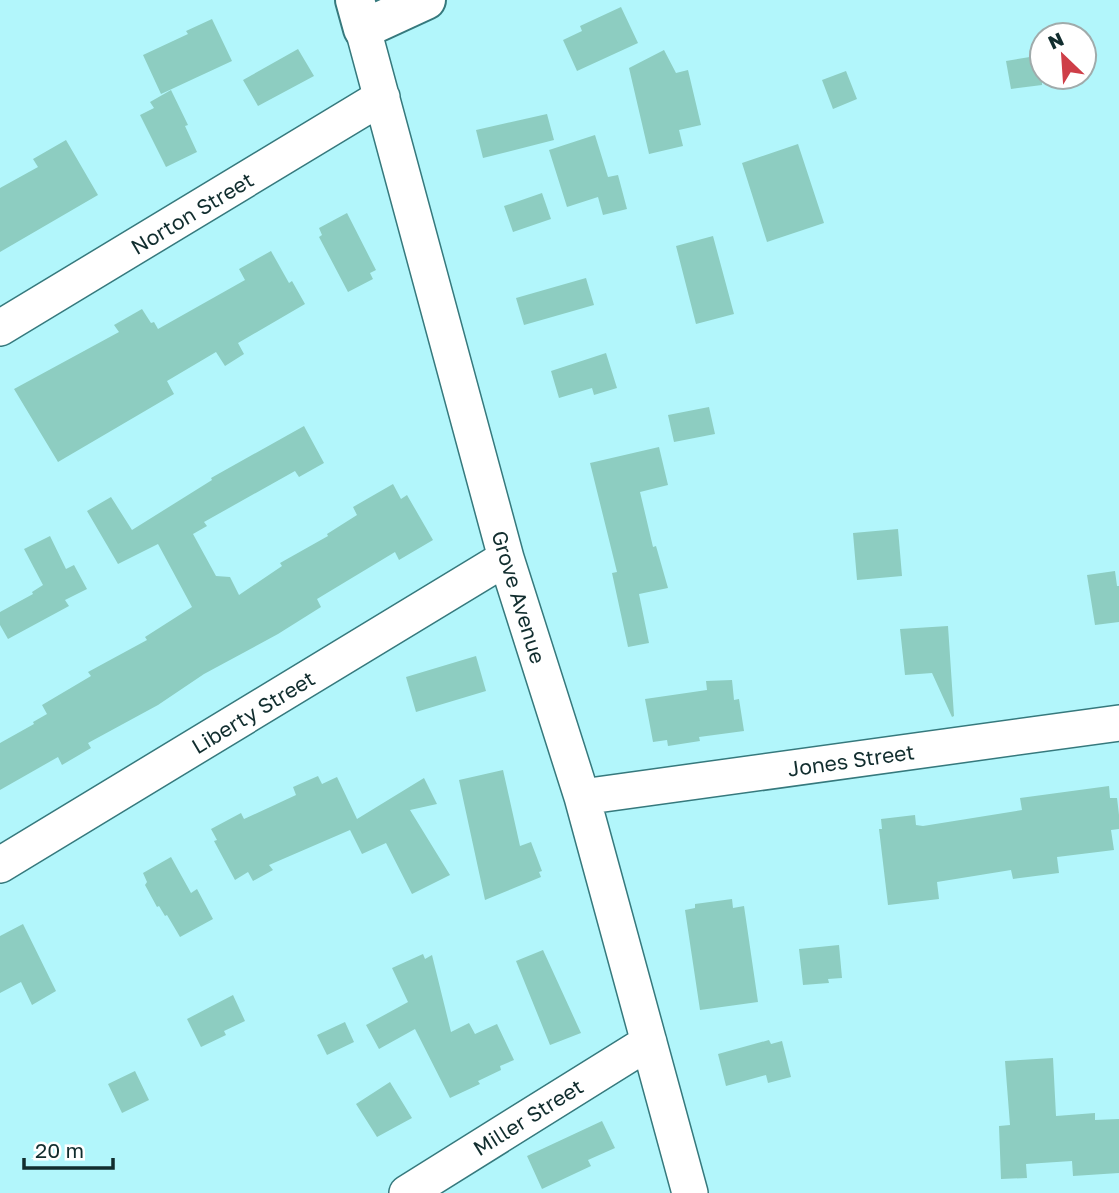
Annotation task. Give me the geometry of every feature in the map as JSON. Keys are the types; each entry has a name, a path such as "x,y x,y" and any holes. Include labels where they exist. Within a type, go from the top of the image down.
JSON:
{"street":[{"path":"359,15 426,0"},
{"name":"Grove Avenue","path":"359,15 506,558 582,797 690,1193"},
{"name":"Norton Street","path":"0,328 382,97"},
{"name":"Liberty Street","path":"0,865 506,558"},
{"name":"Jones Street","path":"582,797 1119,723"},
{"name":"Miller Street","path":"407,1193 649,1042"}],"building":[{"path":"621,7 638,43 577,71 563,40 582,31 580,26"},
{"path":"212,19 232,61 161,94 143,55 188,34 186,31"},
{"path":"298,49 314,76 258,106 243,80"},
{"path":"664,50 676,73 688,70 701,125 679,130 683,146 649,154 629,68"},
{"path":"1028,57 1028,87 1011,89 1006,61"},
{"path":"846,71 857,99 833,109 822,80"},
{"path":"171,90 188,125 185,126 197,152 166,167 140,115 154,108 150,102"},
{"path":"547,114 554,140 483,158 476,130"},
{"path":"595,135 608,177 618,175 627,209 603,215 598,197 567,207 549,150"},
{"path":"66,140 98,195 0,252 0,188 38,167 33,159"},
{"path":"798,144 824,223 767,242 742,163"},
{"path":"542,193 551,219 513,232 504,206"},
{"path":"347,213 376,270 370,273 373,279 348,292 319,237 322,235 319,228"},
{"path":"713,236 734,314 696,324 676,246"},
{"path":"271,251 289,283 292,281 305,304 238,343 244,354 225,366 216,352 167,381 174,394 58,462 14,389 119,332 114,325 142,309 158,329 245,280 239,269"},
{"path":"586,278 594,305 524,325 516,298"},
{"path":"606,353 617,388 594,395 592,388 559,398 551,371"},
{"path":"709,407 715,434 674,442 668,415"},
{"path":"304,426 324,463 299,477 295,471 204,522 207,526 193,534 216,576 230,577 239,595 282,566 280,563 328,536 327,534 357,515 353,507 393,484 401,499 407,495 433,540 399,560 395,552 317,599 321,607 204,674 158,705 88,743 91,748 62,765 58,757 0,790 0,743 47,714 42,705 91,676 88,672 147,640 145,637 192,607 158,544 118,564 87,511 111,497 132,530 212,480 211,478"},
{"path":"659,447 668,485 640,492 653,547 656,546 668,588 639,594 649,643 628,647 612,573 617,572 590,463"},
{"path":"898,529 902,576 857,580 853,533"},
{"path":"50,536 66,569 74,565 87,589 65,600 69,606 8,639 0,625 0,612 33,594 32,592 43,585 24,549"},
{"path":"1115,571 1119,586 1119,622 1095,625 1087,575"},
{"path":"948,626 952,717 932,673 905,675 900,629"},
{"path":"476,656 486,691 416,712 406,677"},
{"path":"732,680 734,700 739,699 744,731 699,737 700,741 668,746 667,740 653,742 645,699 707,690 706,681"},
{"path":"503,770 520,846 531,842 542,871 539,872 541,877 485,900 459,780"},
{"path":"318,776 322,784 337,777 357,819 424,778 437,804 410,810 450,875 412,894 386,843 362,854 350,830 269,865 273,870 253,881 248,872 235,880 214,841 217,840 211,829 241,813 244,819 296,795 293,787"},
{"path":"1109,786 1110,798 1117,798 1119,815 1119,829 1111,830 1114,850 1057,857 1059,873 1013,879 1011,870 937,882 939,899 888,905 879,829 882,829 881,819 915,815 916,825 923,826 1022,810 1020,798"},
{"path":"171,857 191,893 197,889 213,919 180,937 167,915 157,907 145,885 147,882 143,873"},
{"path":"732,899 733,908 744,906 758,1002 700,1010 685,910 695,908 695,904"},
{"path":"23,924 56,991 32,1005 21,982 0,993 0,936"},
{"path":"839,945 842,978 828,979 829,983 803,985 799,949"},
{"path":"543,950 581,1033 550,1045 516,961"},
{"path":"423,954 425,959 432,955 451,1032 469,1023 475,1034 497,1024 514,1060 478,1081 480,1084 450,1098 415,1029 379,1049 366,1025 408,1002 392,968"},
{"path":"233,995 245,1021 224,1031 226,1035 201,1047 187,1019"},
{"path":"345,1022 354,1042 327,1055 317,1035"},
{"path":"769,1040 771,1044 782,1041 791,1077 768,1083 766,1075 726,1086 718,1054"},
{"path":"1053,1058 1056,1116 1095,1113 1095,1120 1119,1119 1119,1173 1073,1176 1072,1161 1026,1164 1027,1178 1001,1179 999,1126 1010,1125 1005,1061"},
{"path":"135,1071 149,1100 122,1113 108,1084"},
{"path":"390,1082 412,1118 377,1137 356,1104"},
{"path":"602,1121 615,1148 588,1160 591,1166 542,1189 527,1156"}]}
